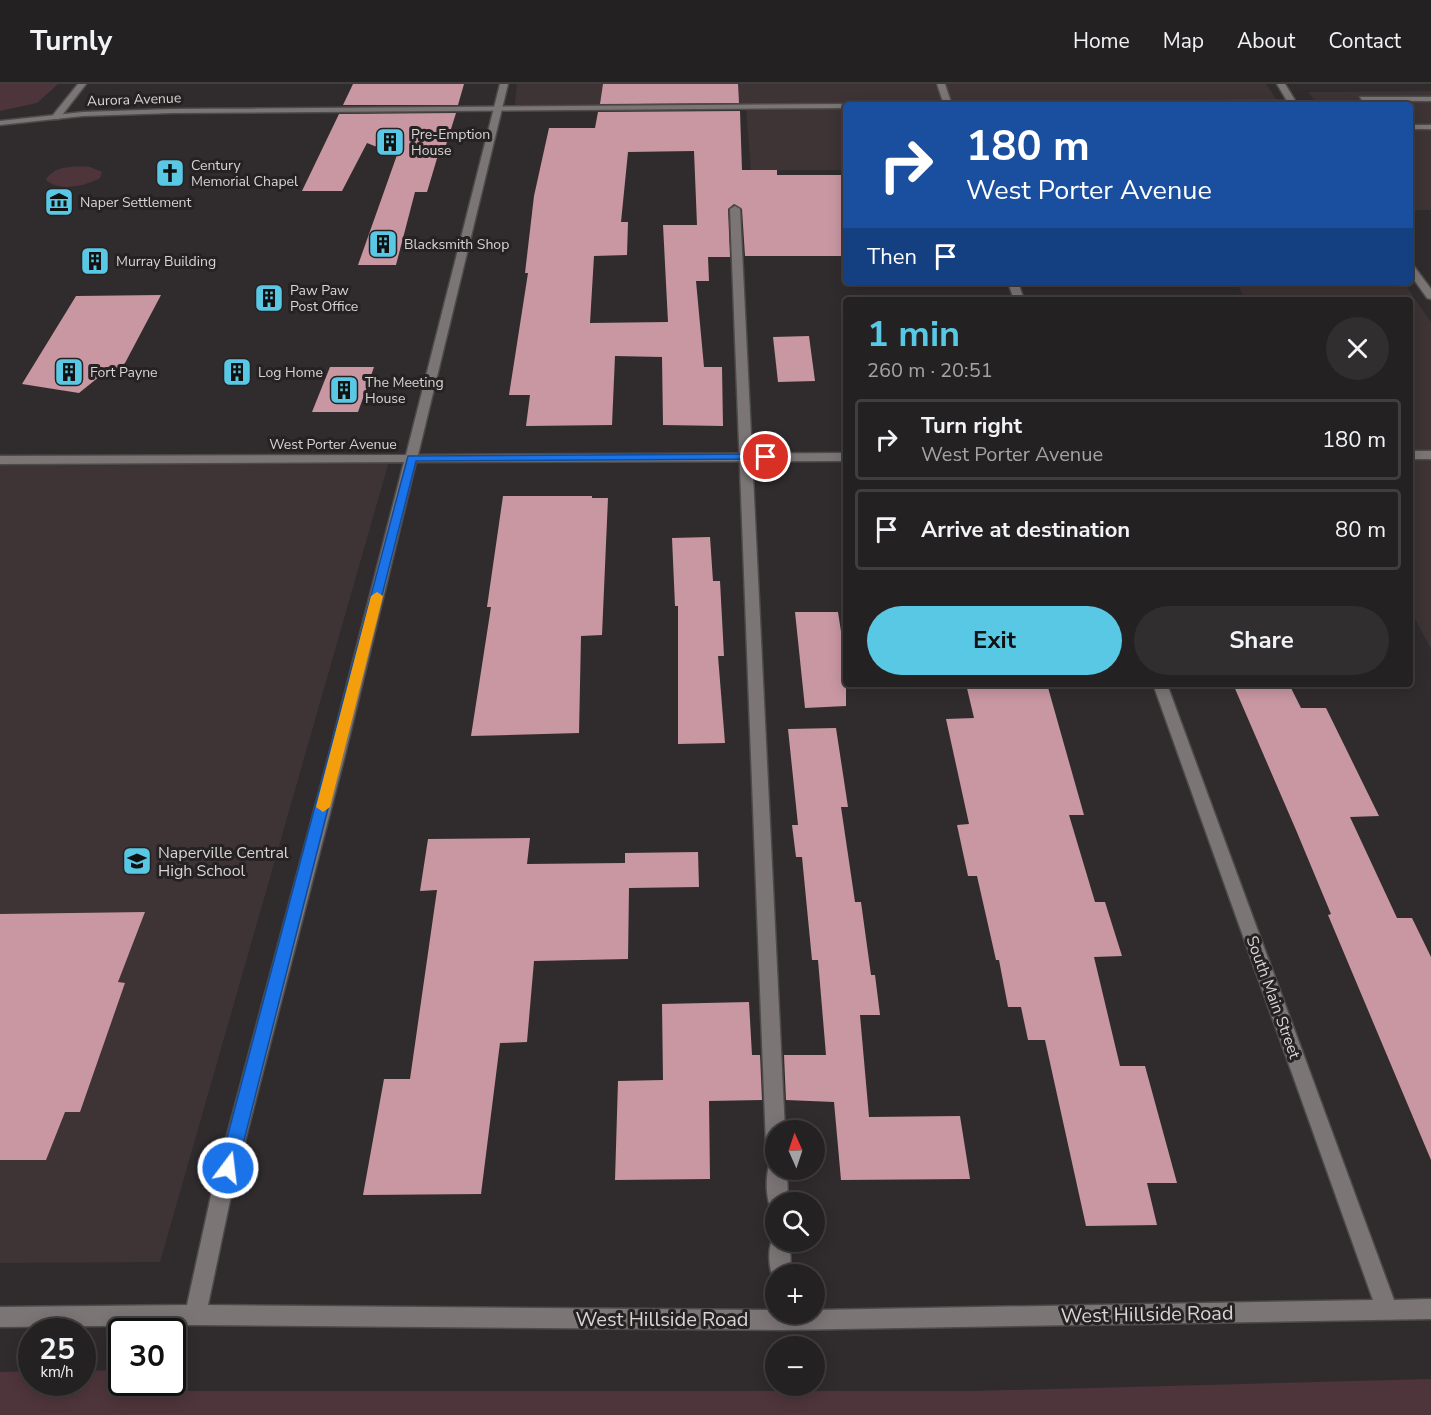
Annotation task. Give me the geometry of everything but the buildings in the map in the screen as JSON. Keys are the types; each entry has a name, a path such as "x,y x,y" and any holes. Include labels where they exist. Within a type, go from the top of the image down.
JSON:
{"street":[{"path":"56,117 82,84"},
{"path":"195,1315 222,1191 411,458 504,84"},
{"path":"941,84 947,102"},
{"path":"1281,84 1292,102"},
{"path":"1366,102 1363,99 1431,99"},
{"name":"Aurora Avenue","path":"0,123 56,117 172,111 843,106"},
{"path":"1413,127 1431,127"},
{"path":"735,209 775,1120"},
{"path":"1413,271 1431,296"},
{"path":"1413,455 1431,455"},
{"name":"West Porter Avenue","path":"0,460 843,457"},
{"name":"South Main Street","path":"1161,687 1387,1310"},
{"name":"West Hillside Road","path":"825,1317 1431,1309"},
{"name":"West Hillside Road","path":"0,1317 195,1315 765,1317"}],"shaded area":[{"path":"0,84 58,84 37,103 0,111"},
{"path":"517,84 1266,84 1278,102 843,102 843,170 751,170 746,109 514,112"},
{"path":"1431,91 1431,210 1413,210 1413,102 1316,102 1308,92"},
{"path":"90,167 102,172 100,178 73,187 58,186 46,180 49,175 59,169"},
{"path":"1238,285 1405,285 1431,322 1431,649 1413,615 1413,297 1244,297"},
{"name":"Naperville Central High School","path":"390,458 160,1262 0,1263 0,460"},
{"path":"108,1370 108,1396 186,1396 186,1391 765,1391 765,1396 825,1396 825,1391 974,1391 1431,1379 1431,1415 0,1415 0,1372 18,1371 18,1396 96,1396 96,1371"}],"slow traffic":[{"path":"323,807 377,596"}],"place":[{"name":"Pre-Emption House","path":"390,142"},
{"name":"Century Memorial Chapel","path":"170,173"},
{"name":"Naper Settlement","path":"59,202"},
{"name":"Blacksmith Shop","path":"383,244"},
{"name":"Murray Building","path":"95,261"},
{"name":"Paw Paw Post Office","path":"269,298"},
{"name":"Fort Payne","path":"69,372"},
{"name":"Log Home","path":"237,372"},
{"name":"The Meeting House","path":"344,390"},
{"name":"Naperville Central High School","path":"137,861"}],"route":[{"path":"228,1168 337,755 411,458 766,457"}]}
